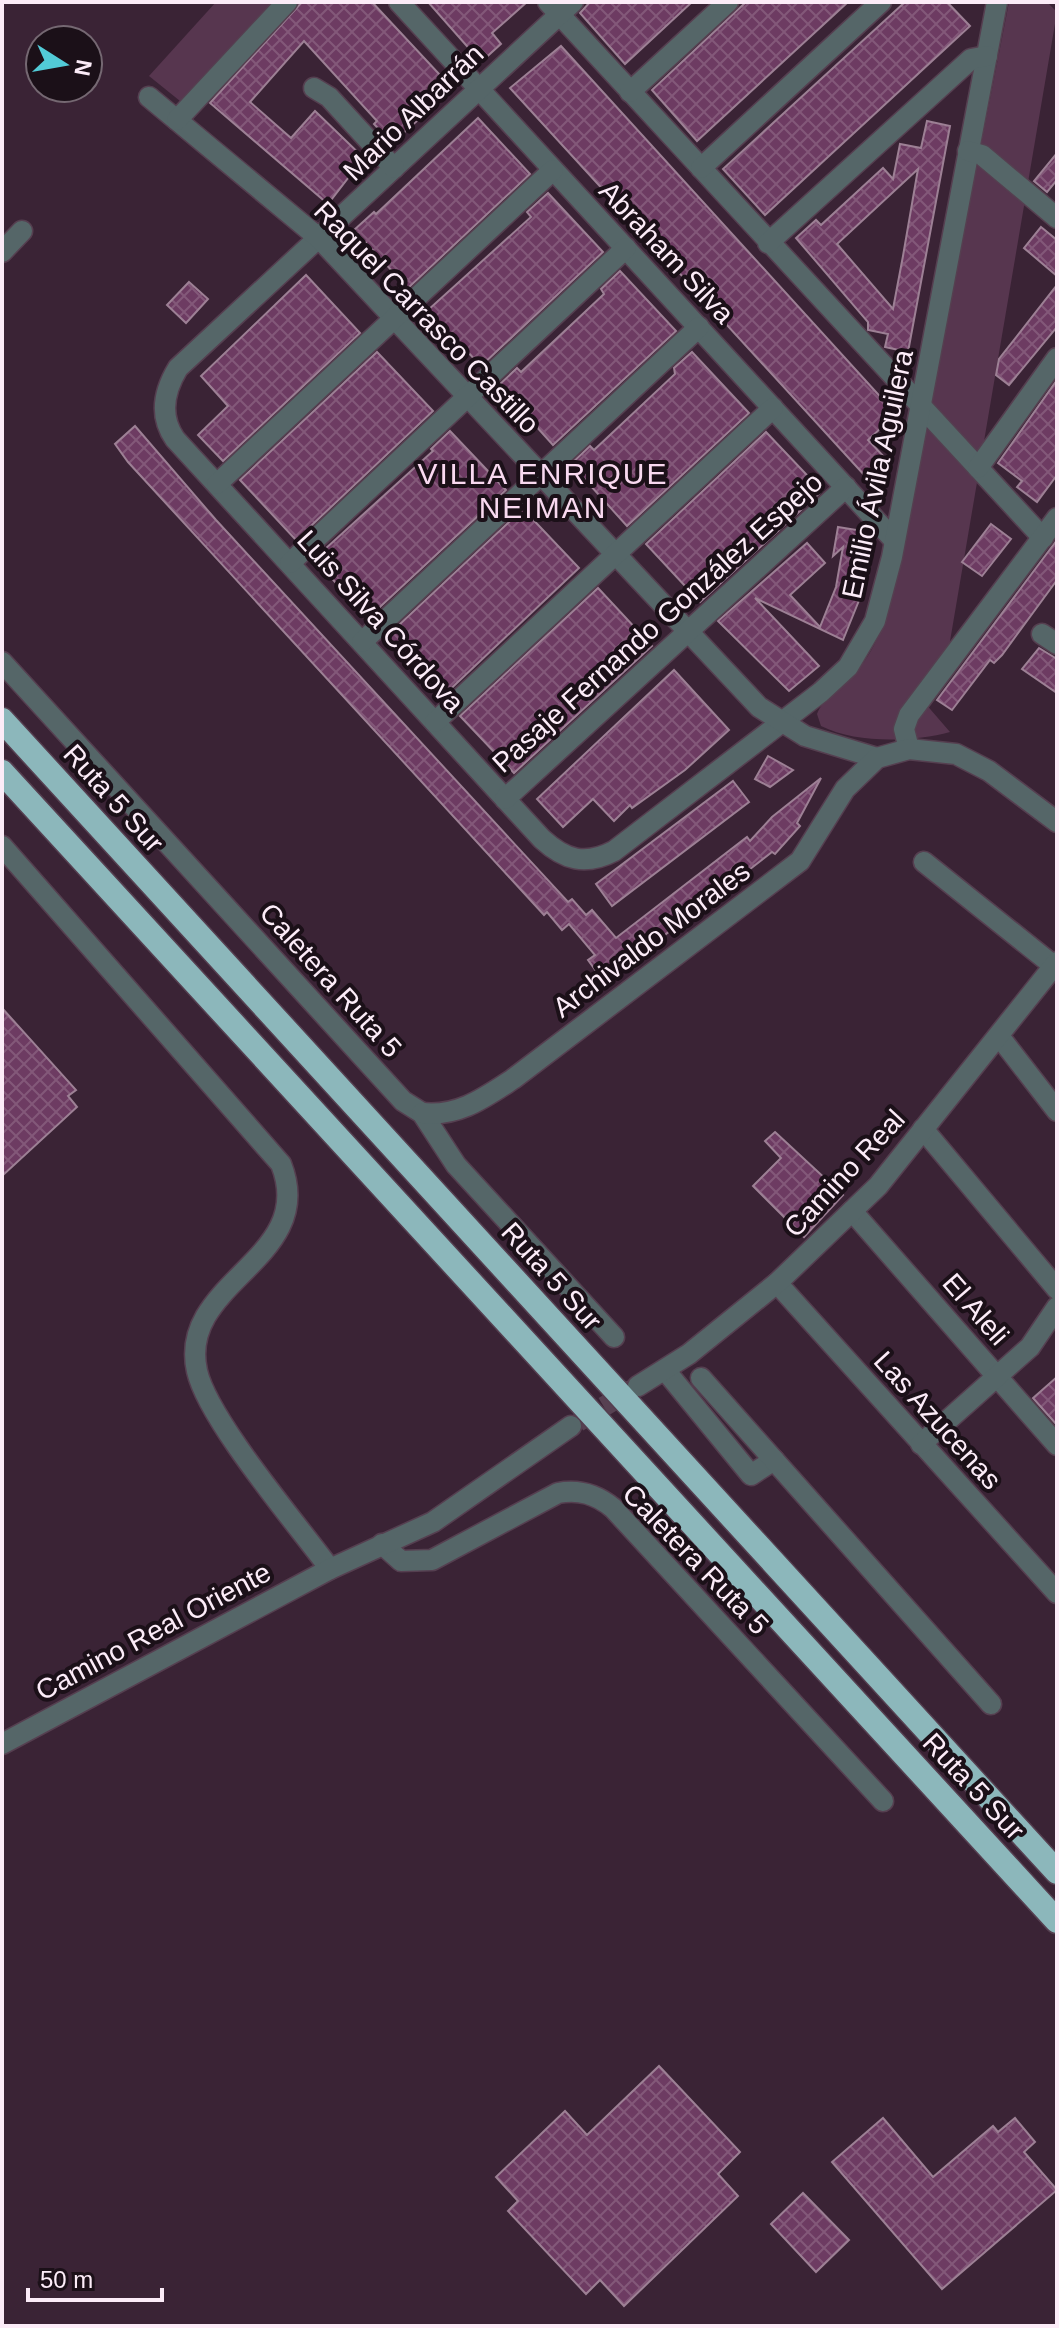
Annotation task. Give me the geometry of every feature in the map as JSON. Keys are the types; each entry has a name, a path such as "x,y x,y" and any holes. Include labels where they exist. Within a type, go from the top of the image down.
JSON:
{"highway":[{"name":"Ruta 5 Sur","path":"2,720 1057,1872"},
{"name":"Ruta 5 Sur","path":"2,772 1057,1921"}],"street":[{"path":"177,120 287,2"},
{"name":"Abraham Silva","path":"399,2 894,540"},
{"path":"630,92 728,2"},
{"path":"701,168 881,2"},
{"name":"Emilio Ávila Aguilera","path":"578,861 593,860 614,851 821,692 862,648 884,592 997,2"},
{"path":"560,6 630,92 1043,538"},
{"name":"Mario Albarrán","path":"165,402 178,368 320,239 560,6"},
{"path":"768,243 971,59 981,54 987,56"},
{"path":"314,88 329,97 394,168"},
{"name":"Raquel Carrasco Castillo","path":"149,97 320,239 735,685 781,723 831,746 877,758"},
{"path":"968,151 982,155 1057,218"},
{"path":"217,484 553,170"},
{"path":"2,252 22,231"},
{"path":"290,563 626,248"},
{"path":"362,642 699,327"},
{"path":"978,468 1057,358"},
{"name":"Luis Silva Córdova","path":"165,402 168,429 217,484 505,799 552,848 578,861"},
{"path":"435,722 773,408"},
{"name":"Pasaje Fernando González Espejo","path":"505,799 846,487"},
{"path":"909,749 904,729 909,715 1057,518"},
{"name":"Caletera Ruta 5","path":"2,662 403,1101 422,1113 456,1165 614,1337"},
{"path":"877,758 909,749 942,750 973,761 1057,822"},
{"name":"Archivaldo Morales","path":"422,1113 452,1112 472,1105 503,1085 800,861 845,789 877,758"},
{"path":"2,846 281,1164 289,1200 283,1223 270,1244 203,1319 196,1344 196,1367 203,1388 221,1420 330,1569 451,1512 571,1426"},
{"path":"924,862 1055,964"},
{"name":"Camino Real","path":"638,1386 665,1370 777,1283 878,1186 1055,964"},
{"path":"999,1036 1057,1111"},
{"path":"923,1129 1057,1289"},
{"name":"El Aleli","path":"852,1211 1057,1445"},
{"name":"Las Azucenas","path":"777,1283 1057,1593"},
{"path":"921,1444 1030,1347 1057,1307"},
{"path":"665,1370 751,1475 774,1460"},
{"path":"701,1378 991,1704"},
{"name":"Caletera Ruta 5","path":"382,1544 401,1561 432,1560 558,1493 578,1491 597,1497 613,1508 883,1801"},
{"name":"Camino Real Oriente","path":"2,1744 330,1569"}],"shaded area":[{"path":"216,2 277,2 180,101 149,76"},
{"path":"1009,2 1047,2 1057,12 948,653 918,695 950,732 885,740 851,736 821,726 817,714 823,703 848,682 867,658 883,626 894,591"}],"building":[{"path":"302,2 372,2 453,89 392,143 374,124 377,121 304,41 250,102 291,138 315,111 369,163 356,176 352,173 328,204 210,103"},
{"path":"428,2 527,2 492,33 501,44 481,62"},
{"path":"590,2 692,2 625,64 580,13"},
{"path":"746,2 848,2 697,141 652,90"},
{"path":"905,2 947,2 970,26 765,215 723,169"},
{"path":"561,46 896,414 868,440 887,460 867,478 510,88"},
{"path":"478,118 530,174 408,288 354,230 374,212 376,214"},
{"path":"927,121 950,126 908,352 885,347 888,334 868,330 868,322 796,238 816,220 821,225 883,168 893,179 900,144 921,148","holes":["918,169 893,309 837,244"]},
{"path":"1057,153 1057,180 1047,192 1034,181"},
{"path":"548,193 603,252 481,366 428,310 531,217 527,212"},
{"path":"1041,227 1057,240 1057,276 1024,248"},
{"path":"620,271 676,331 553,445 499,385 517,368 521,372 604,294 601,289"},
{"path":"306,275 360,333 223,461 198,435 228,406 201,376"},
{"path":"189,282 208,299 186,323 167,305"},
{"path":"1057,285 1057,327 1009,385 996,375 999,359"},
{"path":"377,352 433,411 296,540 240,480"},
{"path":"692,352 749,413 627,526 571,464 590,446 594,450 675,374 674,368"},
{"path":"1057,380 1057,475 1037,502 1017,487 1022,481 998,463"},
{"path":"135,426 216,520 568,902 572,899 586,915 592,910 616,938 747,837 750,841 772,817 821,778 797,823 800,826 775,854 772,852 604,982 588,960 595,955 569,924 562,930 547,912 544,915 128,462 115,444"},
{"path":"450,431 506,490 368,618 314,559 433,451 431,449"},
{"path":"766,432 822,491 700,602 646,544"},
{"path":"523,509 579,568 442,697 386,637"},
{"path":"991,524 1011,539 982,576 962,562"},
{"path":"838,527 863,531 860,553 869,555 862,593 843,640 755,598 819,666 789,691 718,621 807,543 825,563 790,595 820,627 836,587 843,547 833,556"},
{"path":"1057,540 1057,580 1002,655 994,663 990,660 952,710 937,700"},
{"path":"598,588 652,646 514,773 460,716"},
{"path":"1039,648 1057,659 1057,693 1022,669"},
{"path":"674,670 729,730 685,770 632,808 630,805 614,821 593,799 563,827 537,799"},
{"path":"768,756 793,770 770,787 755,779"},
{"path":"733,781 749,802 612,906 596,884"},
{"path":"2,1008 76,1090 68,1096 77,1107 2,1176"},
{"path":"775,1132 843,1195 804,1237 753,1186 781,1158 765,1141"},
{"path":"1057,1377 1057,1425 1033,1398"},
{"path":"659,2066 740,2152 718,2174 738,2196 624,2306 600,2280 586,2294 508,2211 518,2201 496,2177 565,2111 587,2135"},
{"path":"883,2118 933,2177 993,2126 998,2132 1015,2118 1035,2142 1024,2152 1057,2190 942,2289 832,2162"},
{"path":"803,2193 849,2240 816,2272 771,2224"}],"tunnel":[{"path":"578,1422 633,1389"}],"district":[{"name":"VILLA ENRIQUE NEIMAN","path":"543,491"}]}
